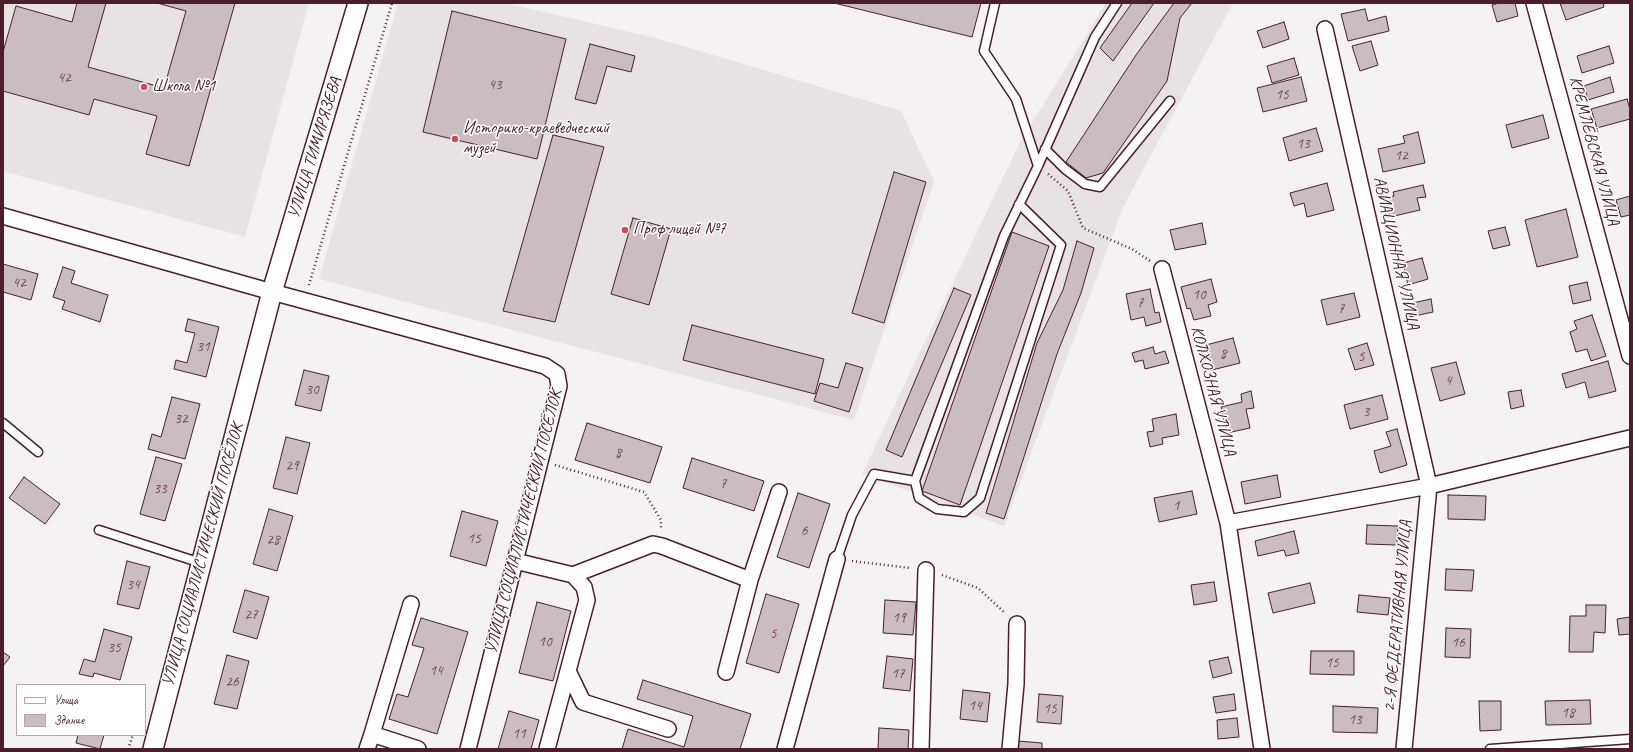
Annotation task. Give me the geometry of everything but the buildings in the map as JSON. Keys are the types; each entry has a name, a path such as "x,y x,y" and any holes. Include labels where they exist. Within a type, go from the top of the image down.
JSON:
{"street":[{"name":"УЛИЦА ТИМИРЯЗЕВА","path":"272,292 358,3"},
{"name":"КРЕМЛЁВСКАЯ УЛИЦА","path":"1534,3 1630,356"},
{"name":"АВИАЦИОННАЯ УЛИЦА","path":"1325,29 1429,486"},
{"name":"УЛИЦА СОЦИАЛИСТИЧЕСКИЙ ПОСЁЛОК","path":"3,216 304,301 544,366 556,374 559,386 468,749"},
{"name":"КОЛХОЗНАЯ УЛИЦА","path":"1162,269 1228,523"},
{"name":"УЛИЦА СОЦИАЛИСТИЧЕСКИЙ ПОСЁЛОК","path":"153,749 272,292"},
{"path":"1262,749 1228,523 1429,486 1630,438"},
{"name":"2-Я ФЕДЕРАТИВНАЯ УЛИЦА","path":"1404,749 1429,486"},
{"path":"726,672 750,580 779,492"},
{"path":"515,561 574,575 652,544 662,546 750,580"},
{"path":"785,749 837,559"},
{"path":"921,749 926,570"},
{"path":"547,749 587,600 584,587 574,575"},
{"path":"368,749 411,604"},
{"path":"1010,749 1016,684 1017,624"},
{"path":"568,671 583,702 668,729"},
{"path":"372,734 418,749"}],"lane":[{"path":"995,3 984,51 1016,99 1038,166"},
{"path":"1019,204 1061,245 980,498 964,512 937,509 919,498 916,481 1004,236 1019,204 1038,166 1095,37 1117,3"},
{"path":"1045,149 1065,169 1085,184 1100,187 1170,101"},
{"path":"3,423 38,452"},
{"path":"837,559 852,515 874,474 916,481"},
{"path":"99,530 201,563"},
{"path":"1490,749 1630,739"}],"path":[{"path":"304,301 392,3"},
{"path":"1038,166 1068,192 1083,228 1132,249 1162,269"},
{"path":"540,461 644,492 661,520 662,546"},
{"path":"128,749 133,736"}],"shaded area":[{"name":"Школа №1","path":"3,3 309,3 245,237 3,171"},
{"name":"Проф лицей №7","path":"398,3 505,3 656,38 901,111 934,181 854,420 319,279"},
{"path":"1106,3 1233,3 1123,207 1004,526 862,474 1019,144"}],"place":[{"name":"Школа №1","path":"144,87"},
{"name":"Историко-краеведческий музей","path":"455,139"},
{"name":"Проф лицей №7","path":"625,230"}]}
